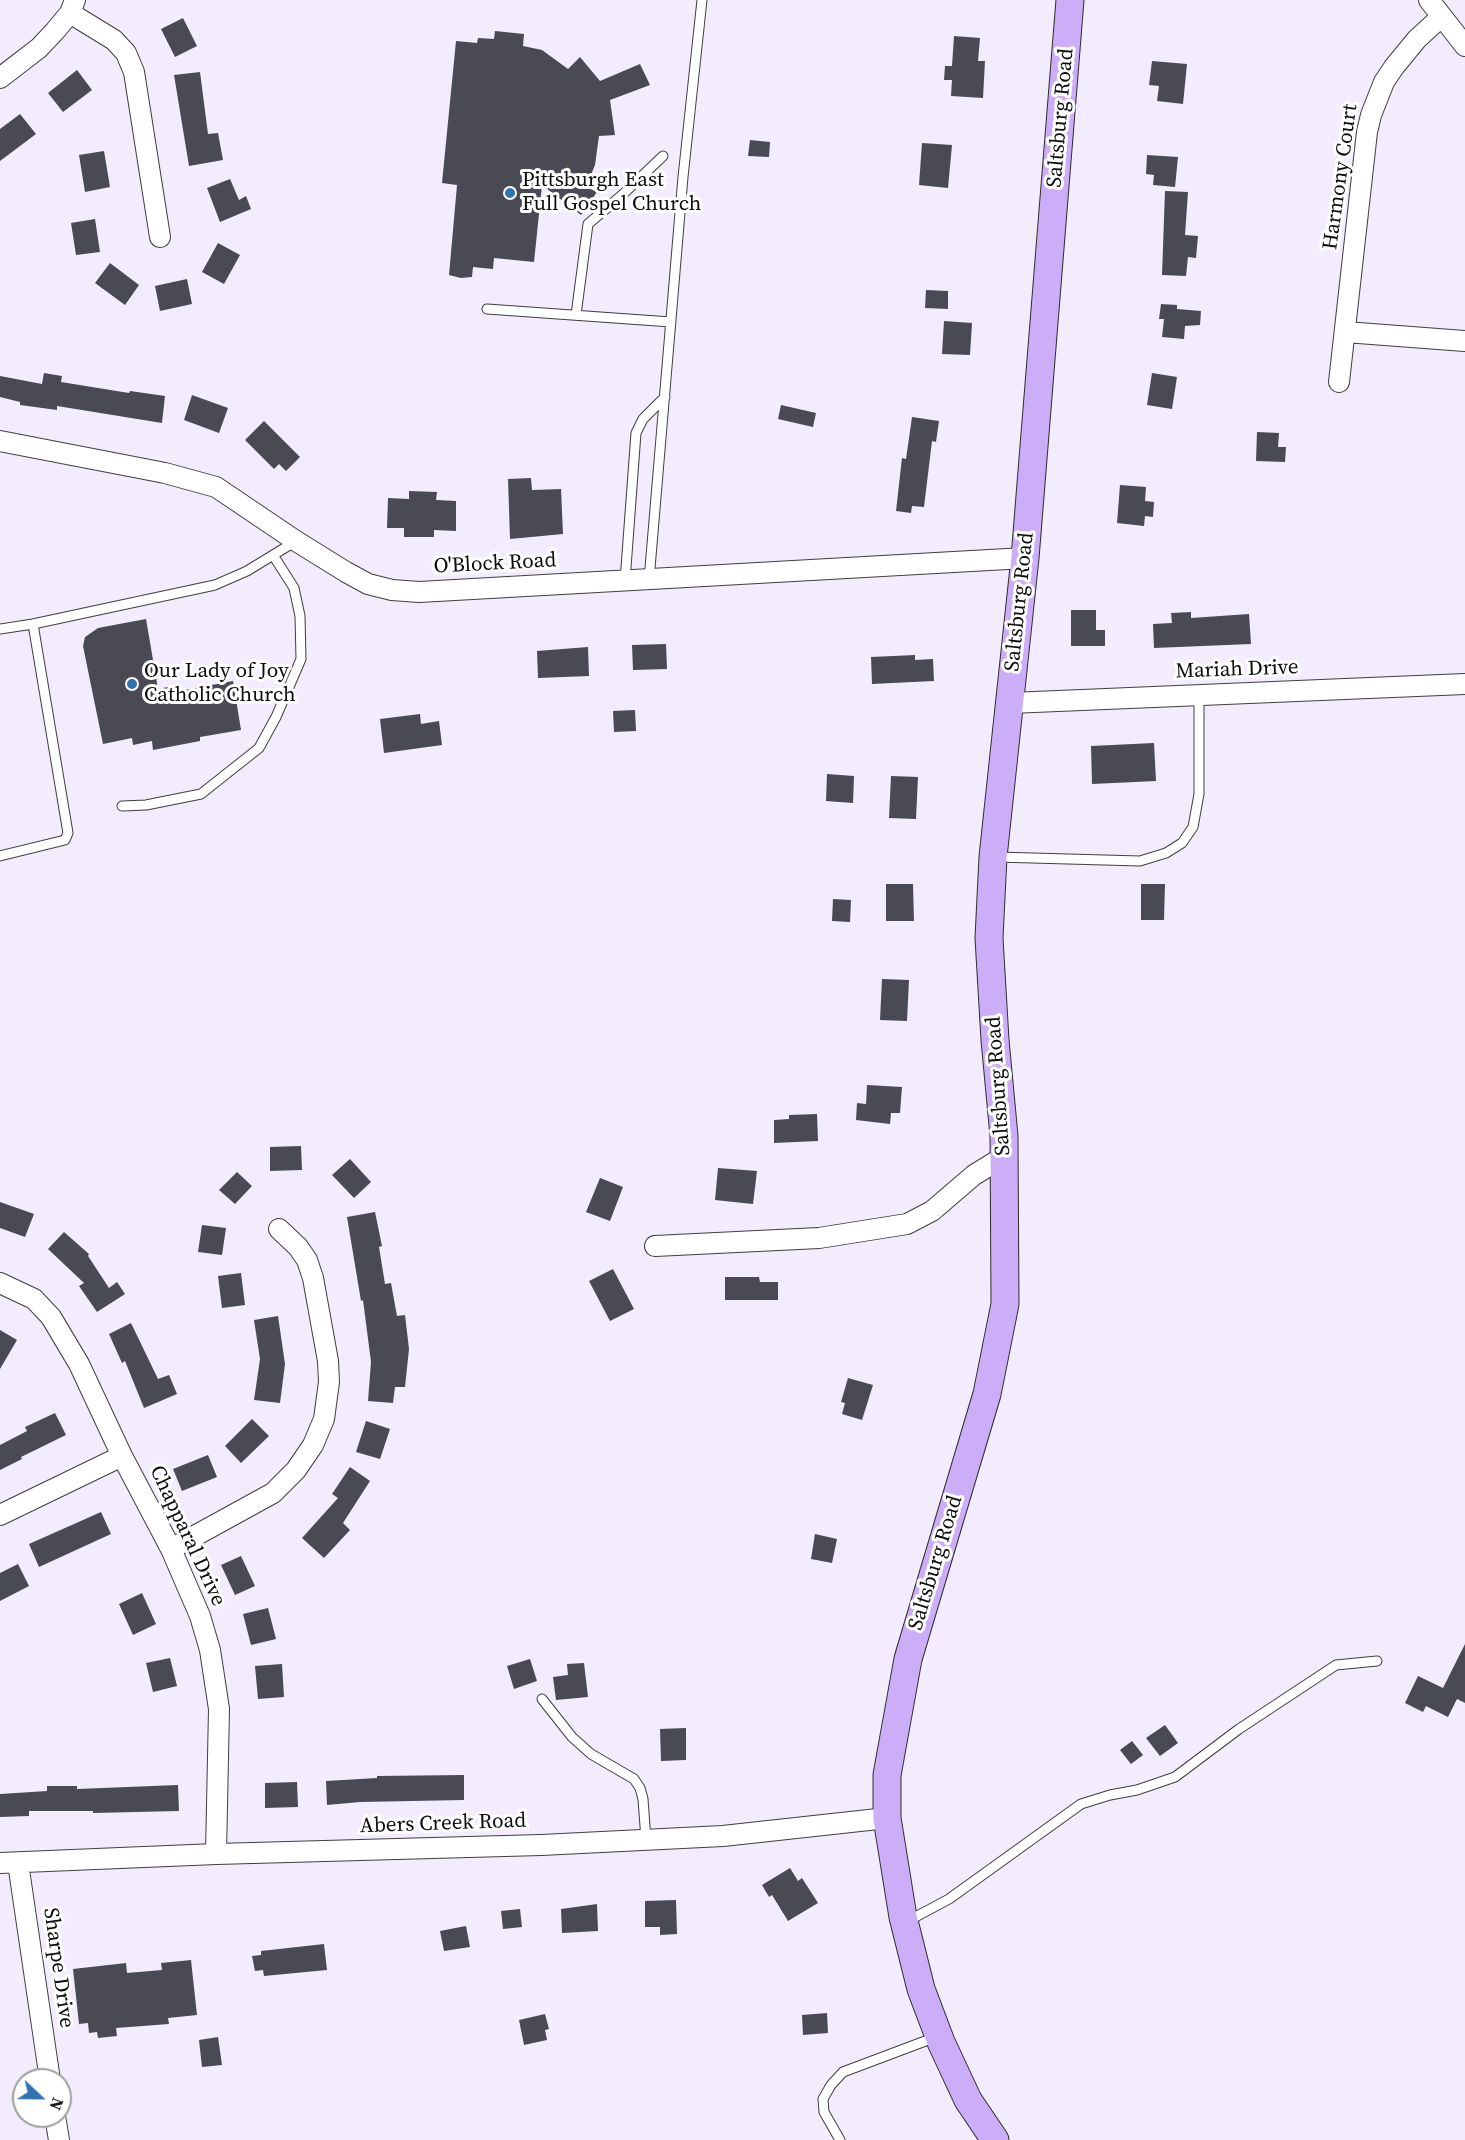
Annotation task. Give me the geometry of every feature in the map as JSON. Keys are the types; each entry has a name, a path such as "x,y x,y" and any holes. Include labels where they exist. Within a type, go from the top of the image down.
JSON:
{"main road":[{"name":"Saltsburg Road","path":"995,2140 968,2100 938,2036 921,1989 904,1923 887,1818 887,1775 908,1659 987,1394 1005,1304 1005,1156 989,938 993,857 1025,558 1070,0"}],"street":[{"path":"1430,0 1465,46"},
{"path":"0,78 39,48 73,6 114,40 126,53 134,72 160,237"},
{"name":"Harmony Court","path":"1339,382 1371,115 1384,82 1394,67 1417,39 1442,17"},
{"path":"1345,332 1465,341"},
{"name":"O'Block Road","path":"0,441 165,473 216,487 296,541 368,584 392,590 419,592 1025,558"},
{"name":"Mariah Drive","path":"1010,703 1465,684"},
{"path":"656,1246 819,1238 907,1224 932,1210 974,1175 1005,1156"},
{"path":"171,1549 273,1493 296,1470 313,1444 324,1419 329,1382 328,1361 314,1278 307,1260 298,1247 279,1229"},
{"name":"Chapparal Drive","path":"0,1283 34,1299 51,1317 78,1364 171,1549 200,1616 210,1650 219,1709 216,1854"},
{"path":"0,1515 122,1455"},
{"name":"Abers Creek Road","path":"9,1863 646,1840 723,1836 887,1818"},
{"name":"Sharpe Drive","path":"9,1863 48,2068"}],"lane":[{"path":"649,580 684,166 702,0"},
{"path":"576,315 588,224 663,156"},
{"path":"487,309 671,322"},
{"path":"625,581 636,434 642,419 665,397"},
{"path":"0,629 215,585 247,571 296,541"},
{"path":"122,806 146,805 201,794 259,748 276,717 301,658 300,616 294,588 273,555"},
{"path":"0,856 64,840 68,833 33,624"},
{"path":"993,857 1140,861 1166,853 1182,843 1193,827 1199,794 1199,695"},
{"path":"904,1923 949,1899 1081,1804 1137,1790 1175,1777 1239,1729 1336,1665 1377,1661"},
{"path":"542,1699 572,1737 599,1760 634,1779 644,1799 646,1840"},
{"path":"840,2140 824,2112 823,2098 843,2072 938,2036"}],"building":[{"path":"183,18 197,46 175,57 161,29"},
{"path":"495,31 524,34 523,46 542,50 568,69 580,57 600,81 640,64 650,85 610,100 615,135 599,136 595,165 586,187 597,192 581,215 542,185 534,262 494,258 493,269 473,267 472,277 461,278 449,275 457,185 442,183 456,41 477,43 478,38 494,39"},
{"path":"954,36 980,38 978,61 985,61 983,98 951,96 952,80 944,80 945,66 952,66"},
{"path":"1152,61 1187,64 1183,104 1157,101 1159,86 1149,85"},
{"path":"77,70 92,90 63,112 48,93"},
{"path":"200,72 208,134 218,133 223,160 189,166 174,75"},
{"path":"20,114 36,134 0,161 0,129"},
{"path":"750,140 770,142 769,157 748,156"},
{"path":"922,143 952,145 948,188 919,185"},
{"path":"104,151 110,187 85,192 79,155"},
{"path":"1147,155 1178,157 1175,187 1153,185 1154,175 1146,174"},
{"path":"230,179 239,200 246,196 251,209 220,222 207,188"},
{"path":"1165,191 1188,192 1185,235 1198,236 1196,258 1188,257 1186,276 1162,275"},
{"path":"95,219 100,252 76,255 71,223"},
{"path":"218,243 240,255 224,284 202,272"},
{"path":"110,263 139,285 125,305 95,283"},
{"path":"187,279 192,304 160,311 155,286"},
{"path":"926,290 948,291 948,309 925,308"},
{"path":"1161,304 1177,305 1177,309 1201,311 1200,325 1185,326 1184,339 1162,337 1164,319 1159,319"},
{"path":"944,321 972,323 970,355 942,354"},
{"path":"44,373 62,376 61,382 129,393 130,391 165,396 162,423 57,406 57,410 20,405 20,402 0,397 0,376 42,384"},
{"path":"1152,373 1177,377 1172,409 1147,405"},
{"path":"192,395 228,408 219,433 184,420"},
{"path":"781,405 816,413 813,427 778,419"},
{"path":"912,417 939,421 936,442 932,441 924,507 912,506 911,513 896,511 902,458 906,459"},
{"path":"264,421 300,457 286,471 279,464 274,469 245,440"},
{"path":"1257,432 1279,433 1278,447 1286,447 1285,462 1256,461"},
{"path":"531,478 532,490 561,489 563,534 510,539 508,479"},
{"path":"1120,485 1146,487 1145,501 1154,502 1153,517 1145,516 1144,526 1117,523"},
{"path":"409,491 437,492 436,500 456,501 456,531 434,530 434,537 404,537 404,528 387,528 388,498 409,499"},
{"path":"1071,610 1096,610 1096,630 1105,630 1105,646 1071,646"},
{"path":"1191,612 1191,618 1249,614 1251,644 1154,648 1153,624 1172,623 1171,613"},
{"name":"Our Lady of Joy Catholic Church","path":"146,619 158,689 173,686 174,692 233,681 241,730 200,737 200,741 153,750 152,741 133,745 132,738 103,744 83,646 85,637 98,628"},
{"path":"666,644 667,669 633,670 632,645"},
{"path":"588,647 589,676 538,678 537,651"},
{"path":"915,655 915,660 933,659 934,681 872,684 871,657"},
{"path":"635,710 636,731 614,732 613,711"},
{"path":"420,714 421,724 439,721 442,745 384,753 380,719"},
{"path":"1154,743 1156,781 1092,784 1091,746"},
{"path":"827,774 854,776 853,803 826,801"},
{"path":"891,776 918,777 916,819 889,818"},
{"path":"886,884 913,884 914,921 886,921"},
{"path":"1141,884 1165,884 1164,920 1141,920"},
{"path":"833,899 851,900 850,922 832,921"},
{"path":"882,979 909,980 907,1021 880,1020"},
{"path":"867,1085 902,1087 900,1113 891,1113 890,1124 856,1120 857,1103 866,1104"},
{"path":"817,1114 818,1141 774,1143 774,1120 789,1119 789,1115"},
{"path":"301,1146 302,1170 270,1171 270,1147"},
{"path":"350,1159 371,1182 354,1198 332,1175"},
{"path":"718,1168 757,1171 753,1204 715,1200"},
{"path":"237,1172 252,1186 235,1204 219,1190"},
{"path":"600,1178 623,1187 610,1221 586,1212"},
{"path":"0,1202 34,1214 25,1237 0,1228"},
{"path":"375,1212 382,1246 379,1247 385,1284 391,1283 397,1316 405,1315 409,1349 405,1387 395,1387 393,1403 368,1401 371,1362 363,1300 361,1301 347,1217"},
{"path":"202,1225 226,1228 222,1255 198,1252"},
{"path":"64,1232 89,1254 88,1256 109,1288 117,1282 125,1294 97,1312 79,1286 84,1283 48,1249"},
{"path":"613,1269 634,1309 610,1321 589,1281"},
{"path":"241,1273 245,1305 222,1308 218,1276"},
{"path":"725,1277 759,1277 760,1282 778,1282 778,1300 725,1300"},
{"path":"278,1316 285,1364 280,1403 254,1400 260,1359 254,1320"},
{"path":"131,1323 158,1379 169,1375 177,1394 144,1408 125,1361 122,1363 109,1334"},
{"path":"0,1330 17,1340 0,1369"},
{"path":"848,1378 873,1385 862,1420 842,1414 845,1403 841,1402"},
{"path":"55,1413 66,1435 0,1470 0,1445 27,1431 25,1427"},
{"path":"252,1419 269,1436 241,1463 225,1446"},
{"path":"366,1421 390,1429 380,1459 356,1452"},
{"path":"208,1455 217,1477 182,1491 173,1469"},
{"path":"350,1467 370,1481 343,1523 350,1530 324,1558 302,1538 338,1498 332,1494"},
{"path":"101,1512 111,1534 39,1567 29,1544"},
{"path":"815,1534 837,1539 832,1563 811,1559"},
{"path":"241,1556 255,1586 235,1595 221,1565"},
{"path":"18,1564 29,1586 0,1601 0,1573"},
{"path":"142,1593 156,1624 133,1635 119,1604"},
{"path":"268,1608 276,1639 251,1645 243,1614"},
{"path":"1465,1644 1465,1703 1457,1699 1448,1717 1426,1706 1423,1712 1405,1703 1418,1676 1443,1688"},
{"path":"170,1658 177,1686 153,1692 146,1663"},
{"path":"530,1659 537,1681 514,1689 507,1666"},
{"path":"584,1663 588,1697 556,1700 553,1677 568,1675 567,1664"},
{"path":"282,1664 284,1697 258,1699 255,1666"},
{"path":"1165,1725 1178,1743 1160,1756 1146,1738"},
{"path":"686,1728 686,1760 661,1761 660,1729"},
{"path":"1132,1741 1143,1755 1131,1764 1120,1750"},
{"path":"464,1775 464,1800 327,1805 326,1781 377,1778 377,1776"},
{"path":"297,1782 298,1807 265,1808 265,1783"},
{"path":"178,1785 179,1811 93,1813 93,1811 29,1811 29,1816 0,1817 0,1794 47,1791 47,1786 77,1786 77,1789"},
{"path":"790,1868 798,1881 802,1878 818,1903 788,1921 772,1895 769,1897 762,1885"},
{"path":"676,1900 677,1934 660,1935 660,1927 645,1927 645,1901"},
{"path":"597,1904 598,1931 562,1933 561,1909"},
{"path":"520,1909 522,1927 503,1929 501,1911"},
{"path":"466,1926 470,1947 444,1951 440,1931"},
{"path":"324,1944 327,1970 264,1976 263,1970 255,1971 252,1956 261,1955 261,1951"},
{"path":"191,1960 197,2015 168,2018 169,2024 116,2028 117,2036 98,2038 97,2032 89,2033 88,2023 79,2024 73,1969 126,1963 127,1973 162,1970 161,1963"},
{"path":"827,2013 828,2033 803,2035 802,2015"},
{"path":"545,2014 549,2029 545,2030 547,2040 524,2045 519,2020"},
{"path":"218,2037 222,2065 202,2067 199,2040"}],"place":[{"name":"Pittsburgh East Full Gospel Church","path":"510,193"},
{"name":"Our Lady of Joy Catholic Church","path":"132,684"}]}
